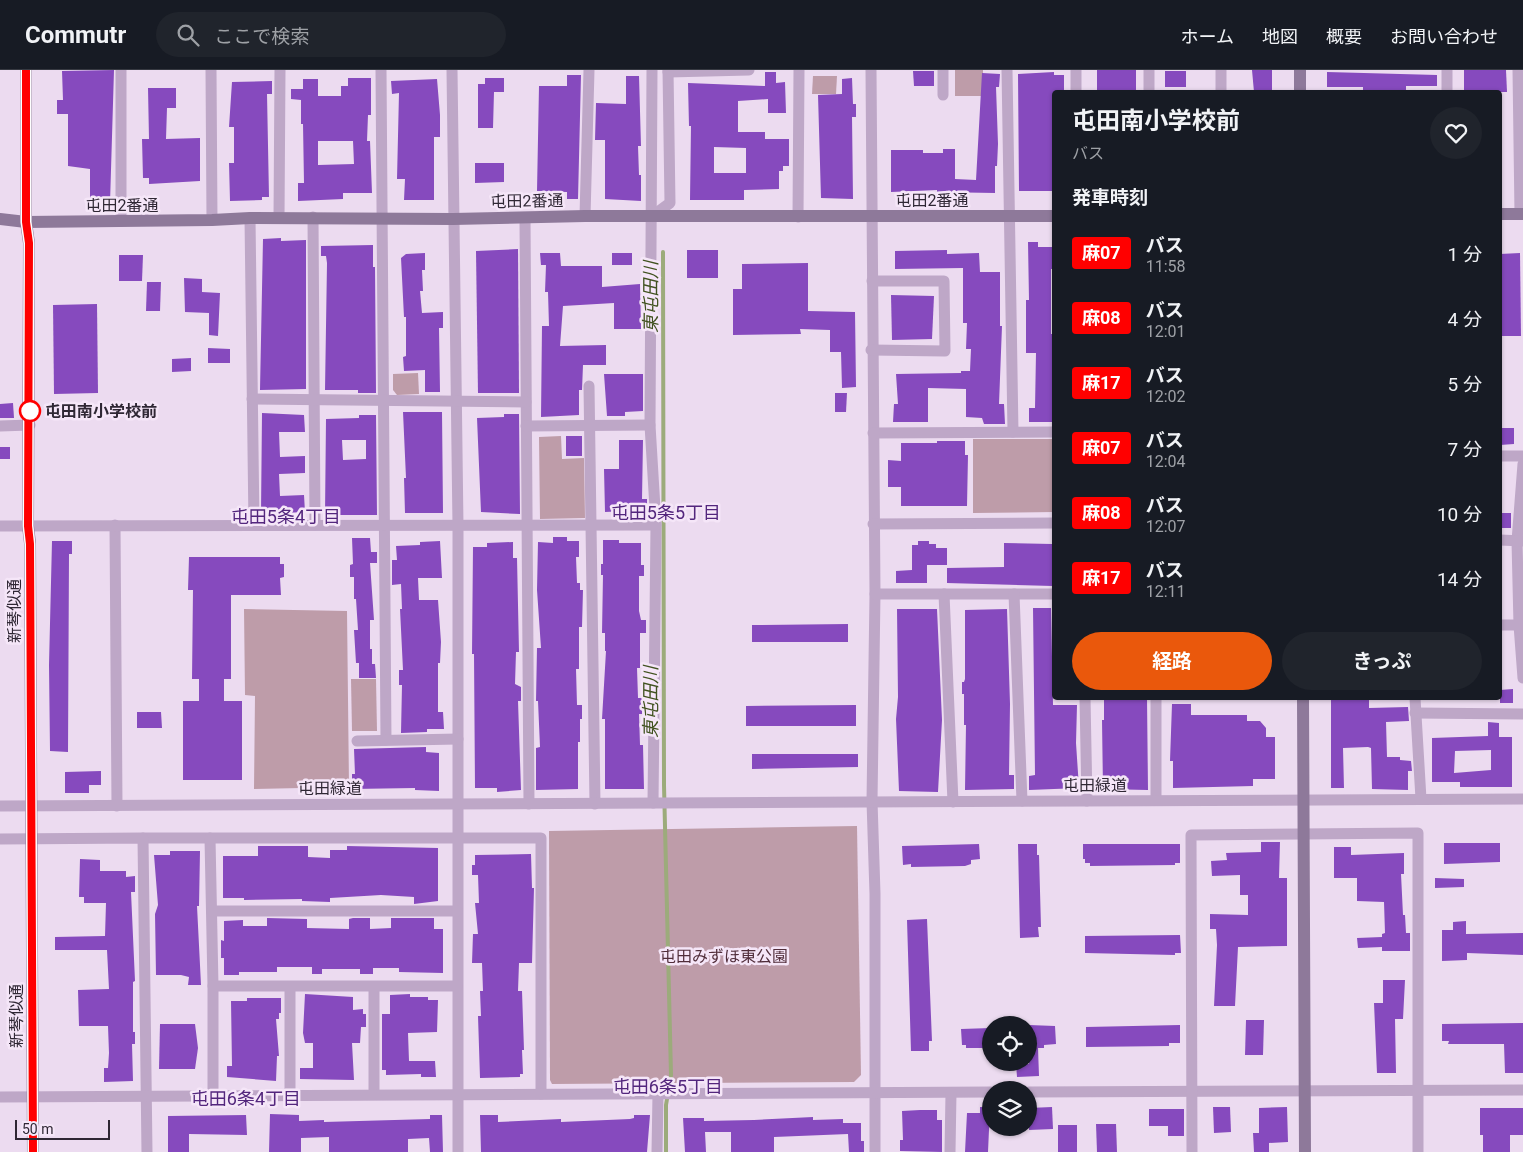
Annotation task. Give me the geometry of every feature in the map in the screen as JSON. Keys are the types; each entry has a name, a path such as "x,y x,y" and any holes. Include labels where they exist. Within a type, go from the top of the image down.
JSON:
{"street":[{"name":"新琴似通","path":"26,70 26,222 29,243 30,425 28,526 30,544 33,1152"},
{"path":"121,70 121,221"},
{"path":"212,70 212,220"},
{"path":"279,218 280,70"},
{"path":"382,70 386,740"},
{"path":"452,70 458,526 458,1152"},
{"path":"585,216 589,70"},
{"path":"652,70 650,425 656,525 660,803"},
{"path":"651,217 670,203 668,71 749,70"},
{"path":"798,218 799,70"},
{"path":"871,70 871,350 875,594 872,801 875,894 875,1152"},
{"path":"942,95 943,70"},
{"path":"1007,70 1014,432"},
{"path":"1076,70 1076,90"},
{"path":"1149,90 1150,70"},
{"path":"1221,70 1221,90"},
{"path":"1300,70 1300,90"},
{"path":"1446,70 1447,90"},
{"path":"1502,214 1521,214 1518,70"},
{"name":"屯田2番通","path":"0,219 26,222 313,217 383,220 432,217 453,219 585,216 798,218 1052,216"},
{"path":"313,217 315,525"},
{"path":"250,218 254,525"},
{"path":"525,218 529,804"},
{"path":"871,350 945,350 944,280 872,281"},
{"path":"589,386 588,424 595,804"},
{"path":"252,399 526,402"},
{"path":"0,426 30,425"},
{"path":"526,426 650,425"},
{"path":"873,433 1052,432"},
{"path":"1502,456 1523,456"},
{"path":"1523,464 1520,541 1523,678"},
{"path":"873,524 1052,523"},
{"path":"115,525 117,806"},
{"path":"0,526 656,525"},
{"path":"1502,540 1520,541"},
{"path":"875,594 1052,594"},
{"path":"944,594 953,802"},
{"path":"1014,594 1022,801"},
{"path":"1502,626 1521,625"},
{"path":"1085,700 1087,801"},
{"path":"1156,700 1156,800"},
{"path":"1303,700 1305,1152"},
{"path":"1415,700 1421,799"},
{"path":"1415,713 1523,714"},
{"path":"357,741 458,740"},
{"name":"屯田緑道","path":"0,806 1523,799"},
{"path":"1192,1152 1191,835 1418,833 1418,1152"},
{"path":"143,838 144,1096 147,1152"},
{"path":"210,838 214,1096"},
{"path":"0,839 541,838 541,1094"},
{"path":"212,911 457,911"},
{"path":"213,986 457,986"},
{"path":"290,986 290,1095"},
{"path":"374,987 374,1094"},
{"path":"1037,1092 1523,1090"},
{"path":"0,1097 982,1092"},
{"path":"950,1152 951,1093"},
{"path":"657,1152 666,1094"}],"green space":[{"path":"955,70 983,70 983,96 955,96"},
{"path":"813,76 837,76 836,94 812,94"},
{"path":"418,373 419,394 397,395 393,390 393,374"},
{"path":"561,436 562,459 584,458 585,518 540,519 539,437"},
{"path":"973,439 1052,439 1052,512 973,513"},
{"path":"244,609 347,611 349,787 254,789 255,696 245,695"},
{"path":"351,679 376,679 377,731 352,731"},
{"name":"屯田みずほ東公園","path":"857,826 861,1075 854,1082 552,1084 550,1080 549,831"}],"building":[{"path":"114,70 110,203 90,202 90,169 68,166 68,114 57,114 57,100 63,100 62,71"},
{"path":"1097,70 1136,70 1136,90 1097,90"},
{"path":"1252,70 1272,70 1272,90 1254,90"},
{"path":"1464,70 1506,70 1507,92 1502,92 1502,90 1464,90"},
{"path":"913,71 934,71 934,86 914,86"},
{"path":"1165,71 1186,71 1186,87 1165,87"},
{"path":"765,72 776,72 776,83 785,82 786,113 768,113 768,99 738,101 738,132 765,132 765,139 789,139 789,166 783,166 783,171 779,171 779,189 744,190 744,200 690,200 691,126 689,126 688,83 765,86","holes":["714,147 746,148 746,173 714,173"]},
{"path":"1054,72 1054,75 1064,75 1064,90 1052,90 1052,191 1019,191 1018,74"},
{"path":"1327,72 1437,75 1437,86 1406,86 1406,90 1363,90 1363,87 1327,87"},
{"path":"982,73 1000,74 999,87 996,87 998,144 997,166 995,166 995,193 937,192 937,190 891,192 891,150 923,150 923,153 943,153 943,149 955,149 955,179 976,180"},
{"path":"567,75 581,75 578,199 567,199 567,192 537,191 539,86 567,86"},
{"path":"626,76 639,76 641,146 638,146 641,201 605,199 605,140 595,140 596,103 626,104"},
{"path":"348,78 371,78 371,115 368,115 367,141 370,141 372,193 343,193 343,199 298,201 298,183 304,183 303,124 301,124 301,100 291,99 291,89 303,89 303,79 318,79 318,96 341,96 341,86 348,86","holes":["318,141 353,141 354,164 318,165"]},
{"path":"485,78 504,78 504,92 494,92 493,128 478,128 478,84 485,84"},
{"path":"852,78 853,104 856,104 856,117 852,117 853,199 821,198 818,95 842,94 842,79"},
{"path":"437,79 440,137 434,137 434,200 404,200 405,179 397,179 399,93 392,94 391,81"},
{"path":"272,81 272,94 267,94 269,197 262,197 262,200 230,201 229,163 234,163 234,127 229,127 232,82"},
{"path":"148,88 176,88 176,108 167,108 166,139 200,138 200,181 149,184 149,178 143,178 142,139 149,139"},
{"path":"475,163 504,163 504,182 475,183"},
{"path":"281,238 281,241 306,240 306,389 260,390 263,239"},
{"path":"1028,242 1038,242 1038,247 1052,247 1052,422 1029,422 1029,408 1035,408 1036,353 1026,353 1026,300 1029,300"},
{"path":"373,245 373,267 375,267 376,393 358,393 358,390 325,390 327,263 326,256 321,256 321,246"},
{"path":"518,249 519,393 478,393 476,251"},
{"path":"687,250 718,250 718,278 687,278"},
{"path":"947,250 947,254 979,253 980,272 1000,272 1000,326 1002,326 999,404 1004,404 1005,424 984,424 982,418 966,417 966,389 928,388 928,422 893,422 894,404 898,404 896,374 961,373 961,371 970,371 971,349 966,349 967,323 963,323 963,268 895,269 895,251"},
{"path":"425,253 425,270 422,270 423,291 420,291 422,313 443,312 443,328 439,328 440,392 425,392 425,370 404,371 403,357 406,356 406,317 404,317 401,258 406,254"},
{"path":"540,253 560,253 561,266 602,266 602,287 640,284 641,329 614,329 614,303 563,306 560,346 606,345 606,365 583,365 582,390 579,390 579,415 541,417 542,326 549,326 548,292 545,292 546,265 541,265"},
{"path":"612,253 632,253 632,265 612,265"},
{"path":"1520,253 1521,336 1502,336 1502,254"},
{"path":"119,255 143,255 142,281 119,281"},
{"path":"808,263 808,311 855,312 856,387 842,388 841,352 830,352 830,330 800,329 801,334 733,335 733,289 742,289 742,264"},
{"path":"184,278 202,279 202,292 220,293 218,336 209,335 209,313 185,312"},
{"path":"147,282 161,282 160,311 146,311"},
{"path":"891,295 934,296 932,339 892,340"},
{"path":"97,304 98,393 54,394 53,305"},
{"path":"208,348 230,349 230,363 208,363"},
{"path":"191,358 191,371 172,372 172,359"},
{"path":"604,374 643,374 643,411 625,412 625,416 607,416"},
{"path":"835,393 847,393 846,412 835,412"},
{"path":"13,403 14,418 0,418 0,404"},
{"path":"403,412 442,412 443,513 405,513 404,478 406,478"},
{"path":"262,413 304,415 305,432 279,432 280,457 305,456 305,473 279,474 280,496 304,495 305,512 261,514"},
{"path":"504,414 519,414 520,514 481,512 477,418 504,417"},
{"path":"359,415 376,415 377,515 325,515 326,419 359,418","holes":["342,440 366,440 366,459 343,460"]},
{"path":"1502,428 1514,428 1514,444 1502,445"},
{"path":"566,436 582,436 582,456 566,456"},
{"path":"619,440 643,440 642,499 647,499 647,510 605,512 604,469 619,469"},
{"path":"937,441 965,441 965,455 968,455 967,506 901,506 901,487 888,487 888,460 901,461 901,443 937,443"},
{"path":"0,447 10,447 10,459 0,459"},
{"path":"1502,513 1511,513 1511,528 1502,528"},
{"path":"553,537 567,537 567,541 579,541 579,557 576,557 577,583 580,583 580,590 583,590 582,627 579,627 579,669 576,669 577,705 582,705 580,742 578,742 578,789 536,790 536,748 540,747 538,701 536,701 537,648 541,648 537,590 538,542 553,543"},
{"path":"352,538 370,538 371,552 377,552 377,563 370,563 374,620 370,620 370,649 372,649 372,664 375,664 376,678 359,678 359,663 356,663 354,630 358,630 356,599 354,599 354,577 350,577 350,565 353,564"},
{"path":"603,540 619,540 619,543 641,543 641,565 644,565 644,576 639,576 639,611 641,620 646,620 646,633 640,633 640,668 637,668 638,698 642,698 642,714 639,714 640,745 643,745 644,789 605,789 605,719 602,719 606,651 605,633 602,633 603,575 601,575 601,564 603,564"},
{"path":"52,541 72,541 72,554 69,554 68,752 50,751 49,665"},
{"path":"440,541 442,578 418,578 419,600 438,600 441,642 440,663 438,663 438,712 443,712 444,729 427,729 427,732 401,733 402,685 399,685 399,670 403,670 400,609 402,609 401,584 392,585 392,560 397,560 396,546 420,545 420,542"},
{"path":"918,541 929,541 929,544 936,544 936,548 947,548 947,565 927,565 927,583 896,583 896,571 912,570 912,545 918,545"},
{"path":"513,542 513,558 517,558 519,652 516,652 515,684 521,687 521,701 518,701 521,790 497,792 497,788 475,788 474,654 472,654 473,547 487,547 487,543"},
{"path":"1004,543 1052,544 1052,586 947,583 947,568 1004,567"},
{"path":"189,557 280,557 280,564 284,564 284,577 280,578 281,595 231,595 231,679 224,679 224,701 242,701 242,780 183,780 183,701 199,701 199,679 192,679 193,590 188,590"},
{"path":"1033,608 1051,608 1052,700 1053,705 1077,705 1076,743 1079,788 1029,790 1029,776 1035,775"},
{"path":"897,609 937,609 942,720 938,792 899,791 896,719 898,697"},
{"path":"1007,609 1010,704 1009,775 1014,775 1014,789 965,790 966,725 964,725 962,682 965,679 965,610"},
{"path":"848,624 848,642 752,642 752,625"},
{"path":"1513,689 1513,703 1500,703 1500,700 1502,700 1502,690"},
{"path":"1104,700 1147,700 1148,790 1103,789 1102,720 1104,720"},
{"path":"1331,700 1369,700 1369,708 1408,707 1409,721 1386,722 1387,757 1400,757 1400,760 1411,761 1412,771 1408,771 1408,790 1372,789 1371,748 1368,747 1343,748 1344,788 1331,788"},
{"path":"1172,704 1191,704 1191,715 1247,715 1247,721 1260,721 1266,728 1266,737 1275,737 1275,779 1253,779 1253,786 1173,788 1173,761 1170,761"},
{"path":"856,705 856,726 746,726 746,706"},
{"path":"137,712 161,712 162,728 137,728"},
{"path":"1488,722 1499,723 1499,737 1512,737 1512,787 1460,787 1460,782 1432,782 1432,738 1488,736","holes":["1491,750 1491,770 1454,773 1455,751"]},
{"path":"426,747 426,752 439,753 439,791 415,790 415,788 352,789 352,774 355,774 354,749"},
{"path":"752,754 858,754 858,767 752,769"},
{"path":"101,771 101,785 89,785 89,793 65,793 65,772"},
{"path":"1261,842 1280,842 1279,878 1287,878 1287,946 1238,947 1235,1006 1214,1006 1217,945 1216,929 1210,929 1210,914 1248,915 1248,895 1240,895 1240,875 1212,876 1211,861 1227,860 1226,853 1261,852"},
{"path":"1444,843 1500,843 1500,862 1444,864"},
{"path":"979,844 980,859 971,860 971,864 965,866 911,867 911,864 903,865 902,846"},
{"path":"1018,844 1037,844 1041,927 1038,927 1039,937 1020,938"},
{"path":"1083,844 1180,844 1180,863 1175,863 1175,865 1090,866 1090,863 1085,863 1085,859 1083,859"},
{"path":"258,846 308,846 308,857 330,858 330,850 347,850 347,846 438,848 438,901 414,904 414,897 381,895 330,898 330,902 302,901 302,899 244,900 244,898 223,898 223,856 258,856"},
{"path":"1334,847 1351,847 1351,855 1404,853 1404,874 1401,874 1403,915 1405,915 1406,933 1410,933 1410,951 1382,951 1382,947 1358,948 1357,938 1382,937 1382,934 1385,933 1384,902 1357,901 1357,878 1334,878"},
{"path":"170,851 200,851 199,906 197,906 201,985 188,985 189,977 181,975 156,975 155,914 158,905 154,855 170,855"},
{"path":"531,854 532,888 534,888 532,963 519,963 518,991 522,991 523,1074 520,1074 520,1077 480,1078 478,1016 481,1016 480,991 483,991 482,963 472,963 473,934 478,934 475,903 479,903 478,875 472,875 472,865 475,865 475,855"},
{"path":"80,859 100,860 100,871 126,871 126,877 135,876 135,892 131,892 135,981 133,982 133,1032 135,1032 135,1044 132,1044 133,1081 104,1082 104,1068 108,1068 108,1026 79,1026 78,990 109,989 107,950 55,950 55,937 105,936 106,903 84,903 84,897 79,897"},
{"path":"1435,878 1464,879 1464,887 1435,888"},
{"path":"267,918 307,919 307,928 349,929 349,919 370,918 370,929 391,928 391,918 434,918 434,929 443,929 443,973 399,972 399,968 373,968 373,974 360,974 360,969 322,969 322,974 312,974 312,967 277,967 277,972 239,972 239,975 224,975 224,958 221,958 221,940 224,941 224,921 243,920 243,926 267,926"},
{"path":"927,919 932,1041 929,1041 929,1051 911,1051 907,920"},
{"path":"1466,921 1466,934 1523,933 1523,955 1467,953 1467,960 1442,961 1442,930 1453,930 1453,922"},
{"path":"1180,935 1181,953 1175,953 1175,955 1085,953 1085,936"},
{"path":"1383,980 1405,980 1403,1019 1395,1019 1396,1073 1377,1073 1374,1003 1383,1003"},
{"path":"305,994 353,997 353,1010 363,1009 363,1014 366,1014 366,1027 361,1027 360,1043 352,1043 354,1080 300,1079 300,1068 313,1068 313,1043 305,1043 303,1033"},
{"path":"410,994 410,997 428,997 428,1000 438,1000 437,1032 408,1033 409,1061 435,1061 436,1077 421,1077 421,1074 386,1075 386,1070 382,1070 382,1014 390,1014 390,995"},
{"path":"247,998 281,998 281,1013 279,1013 279,1019 276,1019 279,1056 277,1056 276,1081 227,1077 227,1066 232,1066 231,1001 247,1001"},
{"path":"1246,1020 1264,1020 1263,1055 1245,1055"},
{"path":"1523,1023 1523,1073 1505,1073 1504,1044 1448,1044 1449,1041 1442,1041 1442,1024"},
{"path":"160,1024 195,1024 198,1048 195,1069 159,1069"},
{"path":"1037,1025 1055,1026 1056,1044 1044,1045 1044,1048 1038,1048 1039,1076 1017,1077 1017,1071 1037,1071"},
{"path":"1180,1025 1180,1043 1169,1043 1169,1046 1086,1047 1086,1027"},
{"path":"982,1028 982,1048 966,1048 966,1045 962,1045 961,1029"},
{"path":"980,1107 982,1107 982,1136 989,1136 988,1152 965,1152 967,1113 980,1113"},
{"path":"1052,1107 1053,1129 1037,1130 1037,1108"},
{"path":"1213,1107 1230,1107 1231,1132 1214,1133"},
{"path":"1287,1107 1288,1142 1269,1143 1269,1152 1254,1152 1253,1133 1259,1133 1259,1108"},
{"path":"1480,1108 1523,1108 1523,1135 1510,1135 1510,1152 1483,1152 1483,1135 1480,1135"},
{"path":"1149,1109 1184,1109 1184,1136 1168,1136 1168,1126 1149,1126"},
{"path":"937,1110 937,1120 942,1120 942,1152 900,1151 900,1140 903,1140 902,1111"},
{"path":"270,1114 299,1115 299,1121 324,1120 324,1122 430,1119 430,1115 442,1115 443,1152 430,1152 429,1138 408,1139 408,1152 329,1152 329,1137 301,1138 301,1152 269,1152"},
{"path":"246,1115 247,1135 189,1134 189,1152 168,1152 168,1116"},
{"path":"480,1115 498,1115 498,1122 561,1119 561,1122 630,1119 634,1118 634,1115 650,1115 647,1152 481,1152"},
{"path":"813,1117 813,1120 843,1119 843,1123 861,1123 861,1141 864,1141 864,1152 849,1152 848,1134 774,1137 774,1152 731,1152 731,1132 705,1132 706,1152 685,1152 683,1118 704,1118 704,1121"},
{"path":"1096,1124 1116,1124 1117,1152 1097,1152"},
{"path":"1058,1125 1077,1125 1077,1152 1058,1152"}],"waterway":[{"name":"東屯田川","path":"663,252 664,785 671,1075 666,1105 666,1152"}],"bus line":[{"name":"麻07","path":"26,70 26,222 29,243 30,425 28,526 30,544 33,1152"}],"place":[{"name":"屯田南小学校前","path":"30,411"}],"district":[{"name":"屯田5条5丁目","path":"666,512"},
{"name":"屯田5条4丁目","path":"286,516"},
{"name":"屯田6条5丁目","path":"668,1086"},
{"name":"屯田6条4丁目","path":"246,1098"}]}
